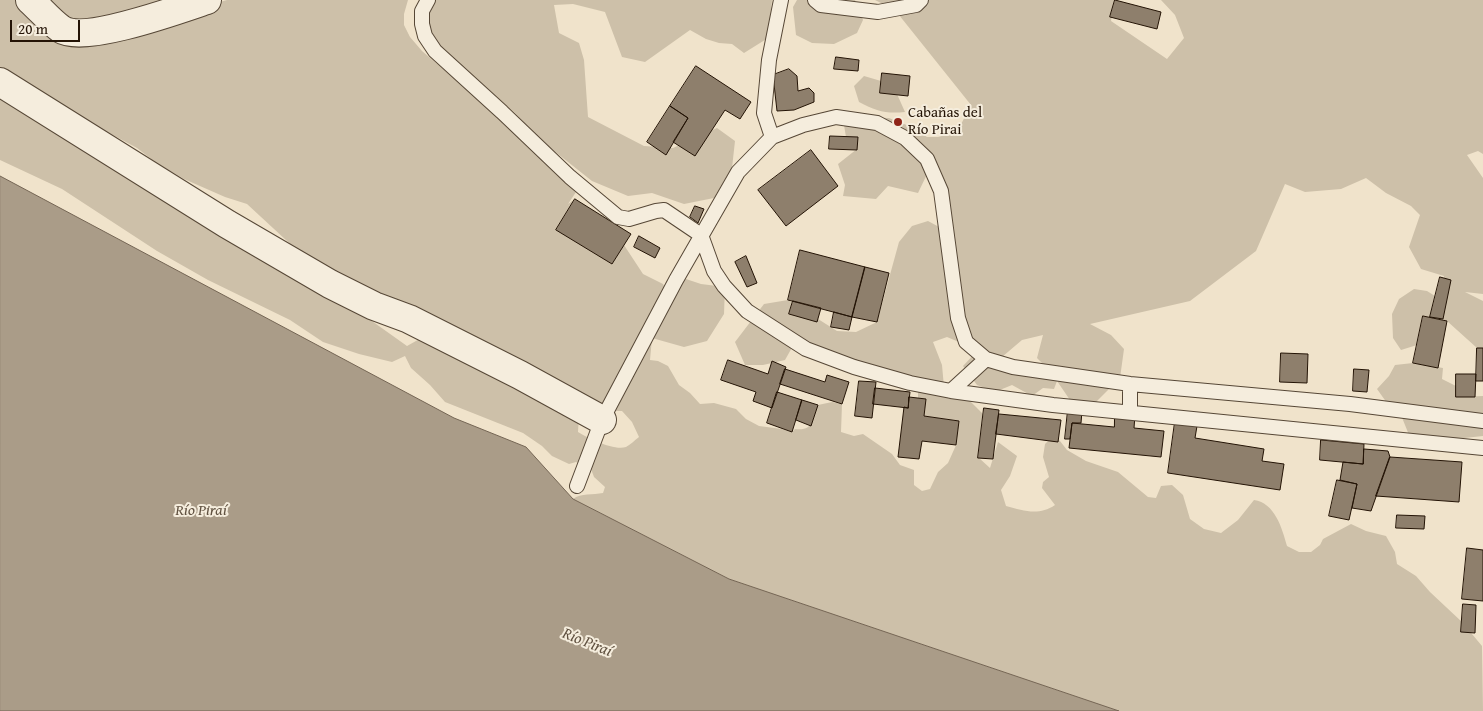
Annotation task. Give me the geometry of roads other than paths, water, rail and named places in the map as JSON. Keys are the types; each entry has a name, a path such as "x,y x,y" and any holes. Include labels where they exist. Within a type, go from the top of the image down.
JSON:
{"street":[{"path":"30,0 62,30 86,33 143,21 207,0"},
{"path":"0,82 227,224 330,284 374,306 418,323 520,375 602,420"}],"lane":[{"path":"428,0 422,11 422,24 424,36 435,51 570,177 618,218 629,219 664,210 701,236 714,271 724,286 747,311 806,349 854,367 910,383 951,391 1053,405 1483,448"},
{"path":"772,137 764,113 769,60 780,0"},
{"path":"815,0 822,4 878,12 916,4 921,0"},
{"path":"578,486 602,420 701,236 738,172 772,137 803,125 836,117 877,123 906,138 926,159 941,191 958,318 966,342 986,359 1013,367 1130,384 1350,404 1483,421"},
{"path":"951,391 986,359"},
{"path":"1130,384 1130,412"}],"water":[{"name":"Río Piraí","path":"0,176 454,418 526,447 573,499 729,579 1119,711 0,711"}],"place":[{"name":"Cabañas del Río Pirai","path":"898,122"}]}
